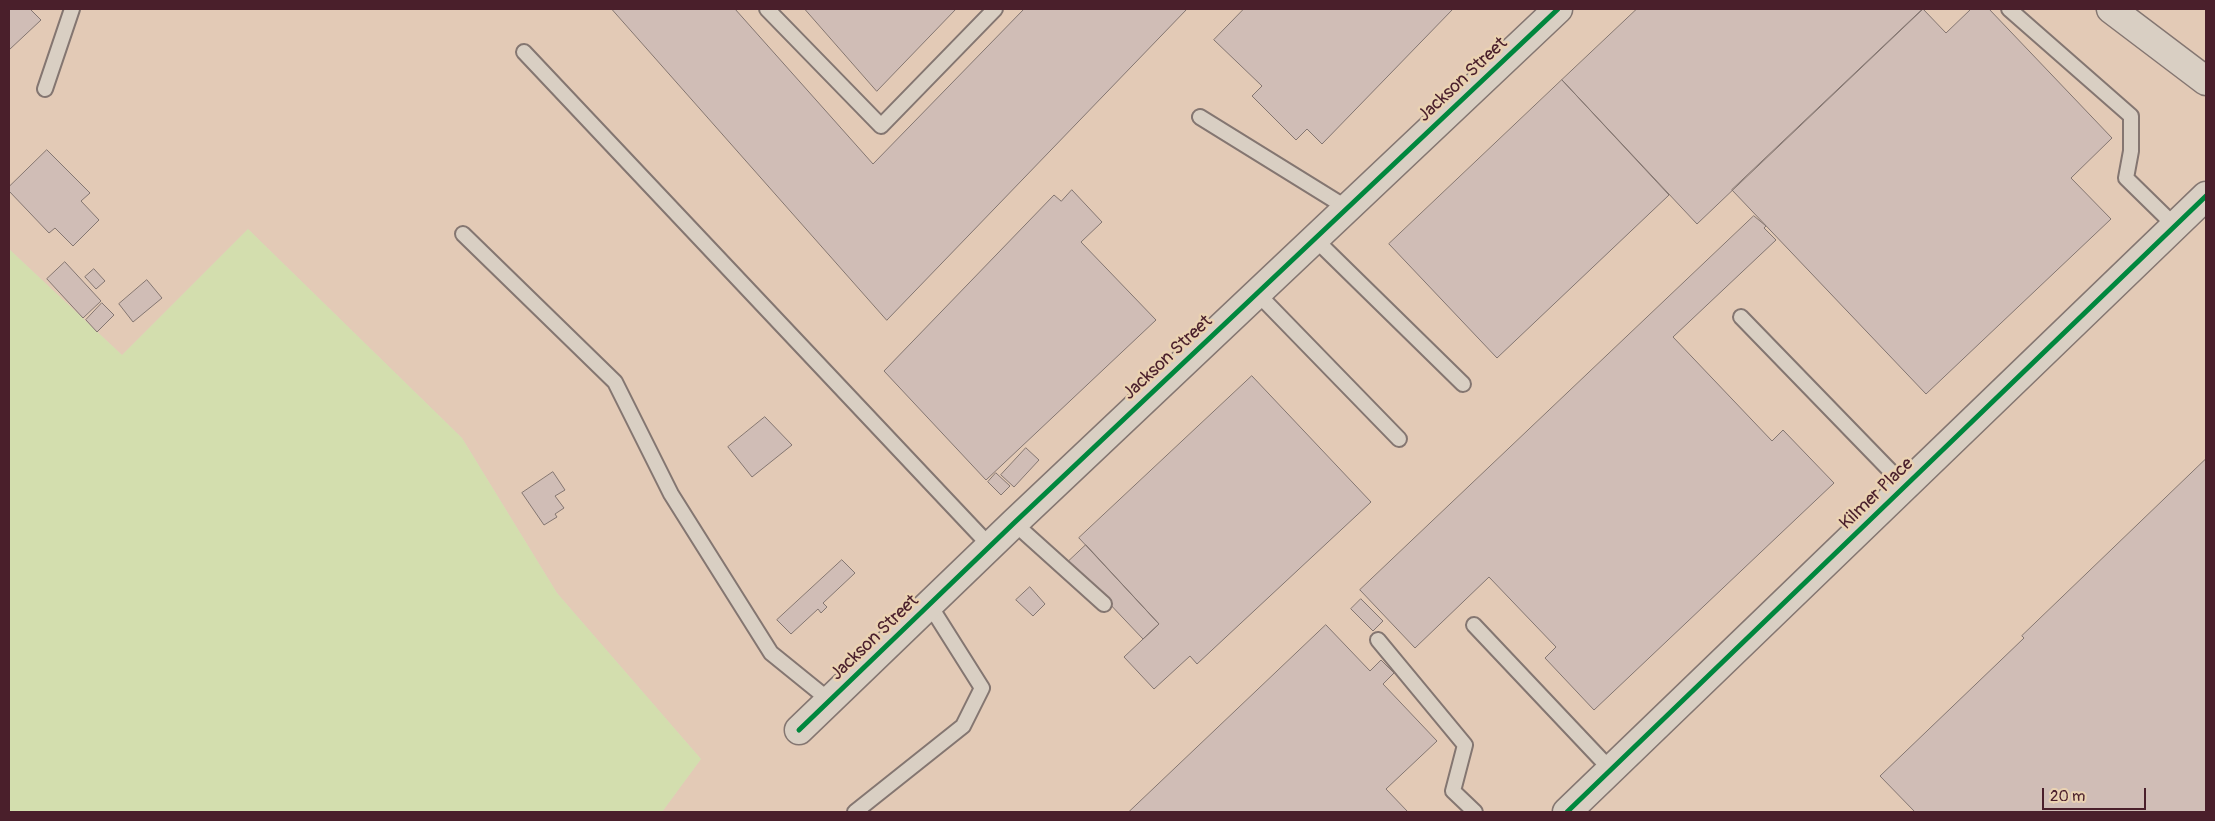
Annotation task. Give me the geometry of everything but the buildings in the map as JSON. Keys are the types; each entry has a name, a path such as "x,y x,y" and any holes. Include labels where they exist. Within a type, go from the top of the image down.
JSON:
{"street":[{"name":"Jackson Street","path":"799,730 1014,523 1558,9"},
{"path":"2111,9 2206,81"},
{"name":"Kilmer Place","path":"1568,812 2206,196"}],"lane":[{"path":"45,89 72,9"},
{"path":"767,9 881,126 994,9"},
{"path":"2009,9 2131,116 2131,151 2126,178 2175,226"},
{"path":"524,52 990,546"},
{"path":"1200,117 1347,208"},
{"path":"463,234 615,382 672,494 771,653 829,700"},
{"path":"1315,239 1463,384"},
{"path":"1257,293 1399,439"},
{"path":"1741,317 1905,486"},
{"path":"1014,523 1104,604"},
{"path":"855,812 963,726 982,688 929,604"},
{"path":"1474,625 1611,770"},
{"path":"1378,640 1466,745 1453,791 1475,812"}],"shaded area":[{"path":"9,9 2206,9 2206,812 662,812 701,759 557,593 462,438 248,229 122,355 9,249"}],"green space":[{"path":"248,229 462,438 557,593 701,759 662,812 9,812 9,249 122,355"}],"cycle path":[{"path":"799,730 1014,523 1558,9"},
{"path":"1567,812 2206,196"}]}
